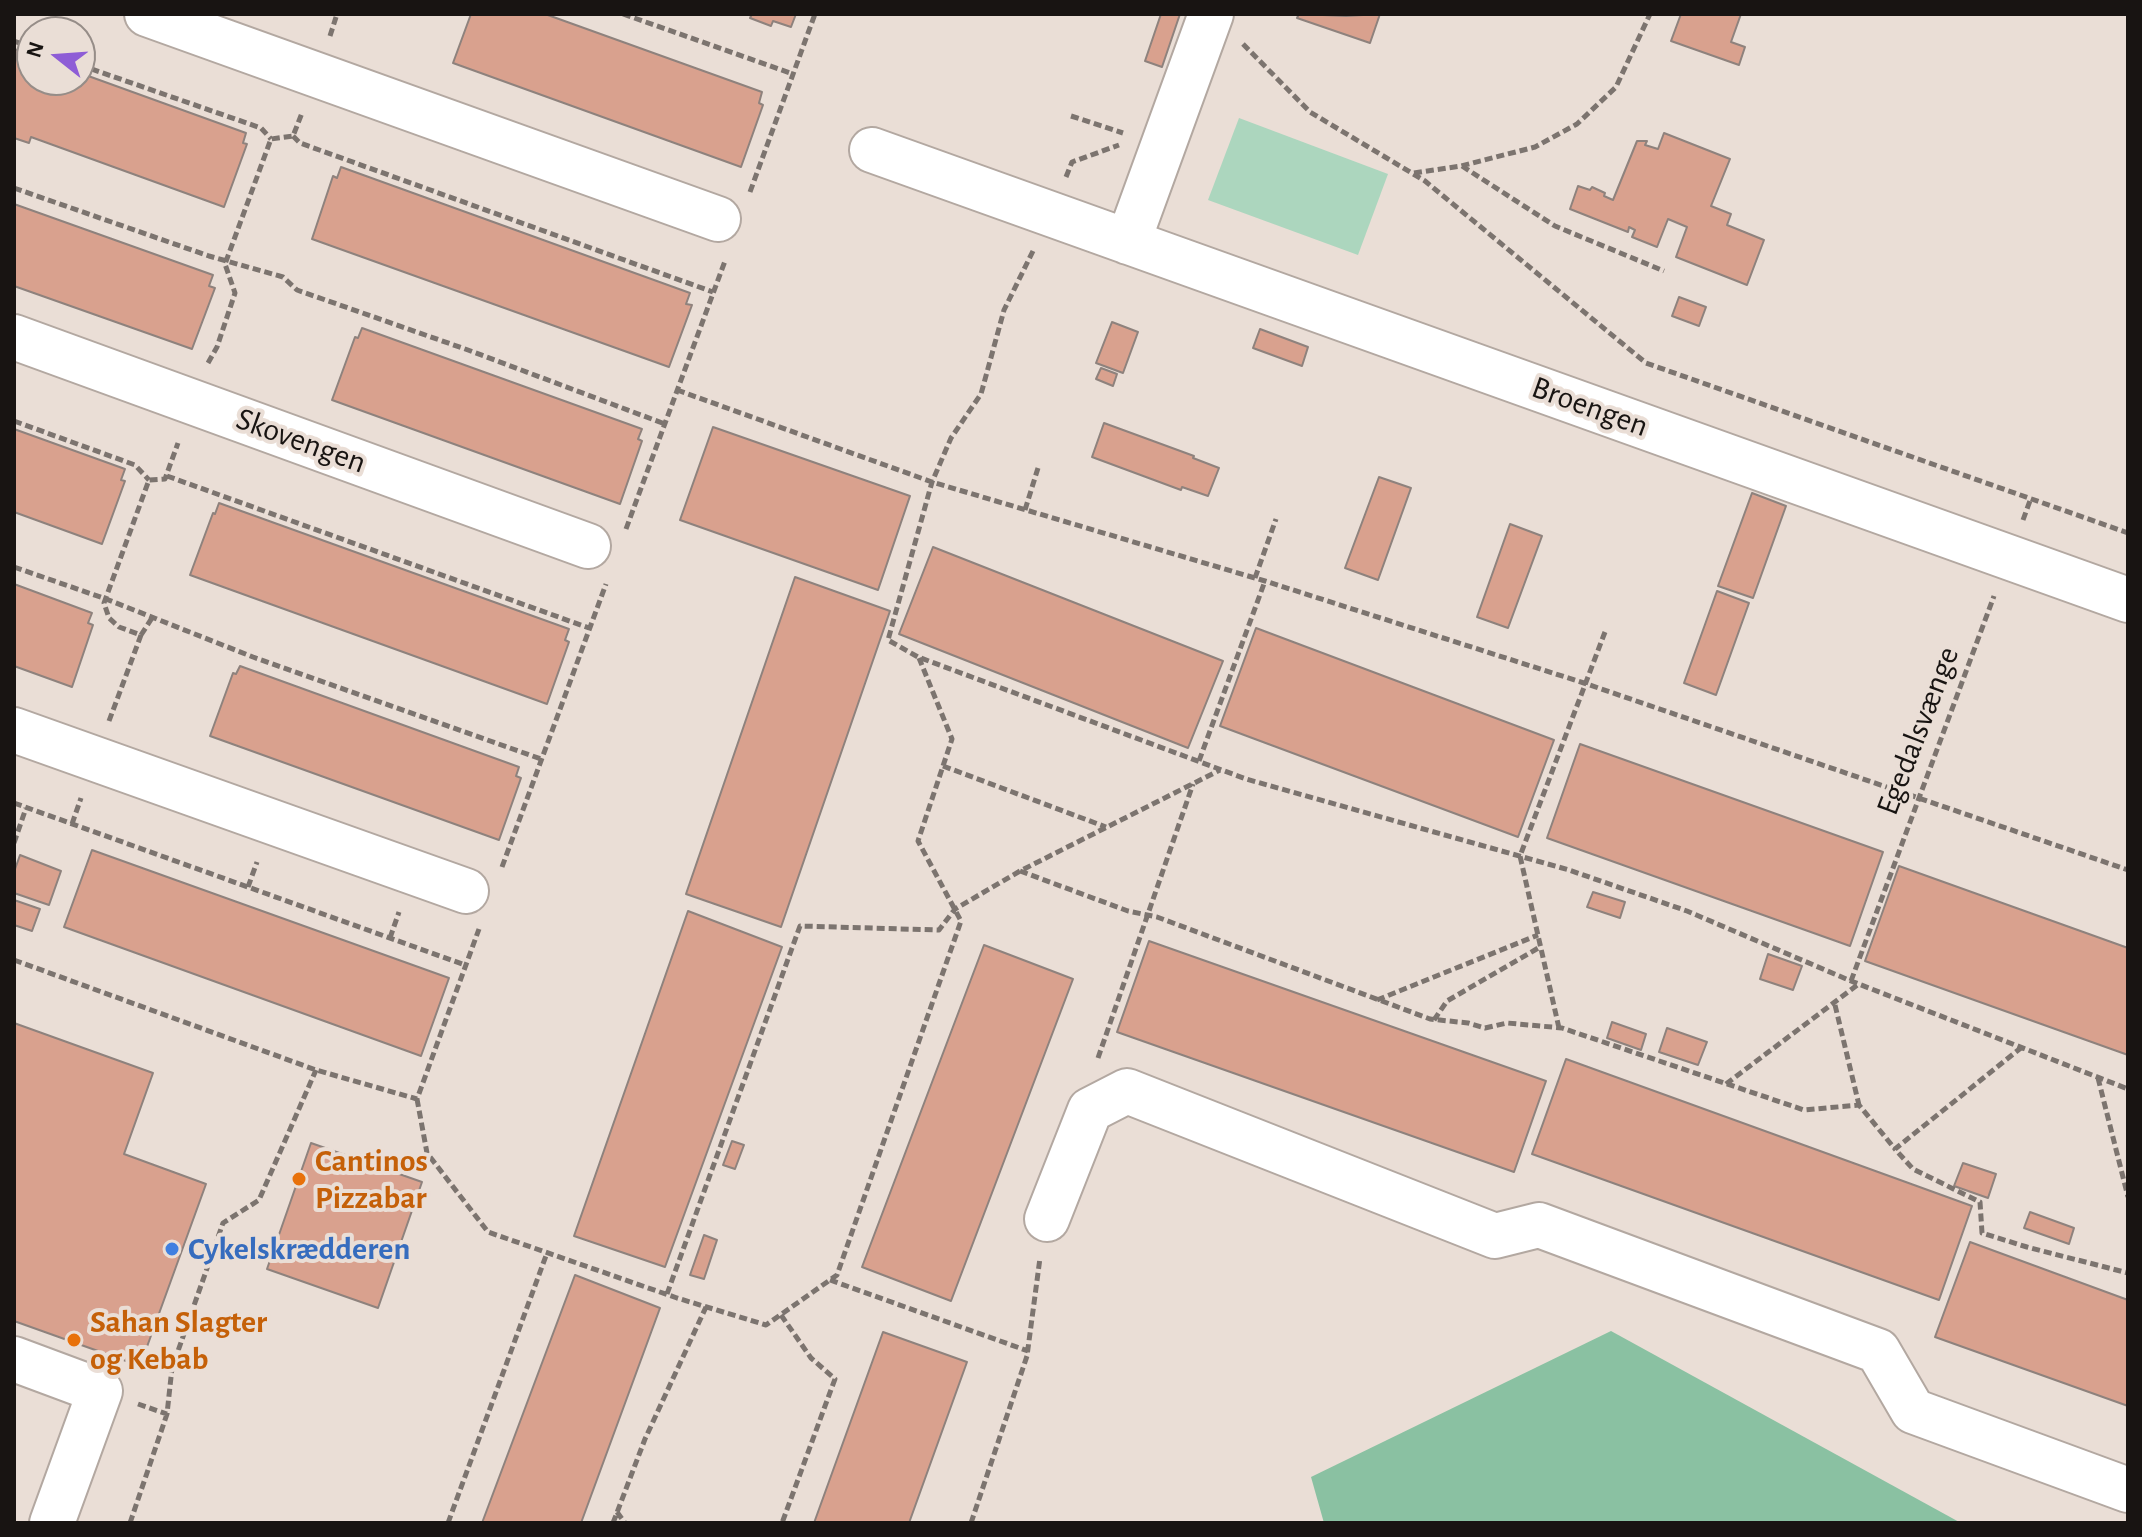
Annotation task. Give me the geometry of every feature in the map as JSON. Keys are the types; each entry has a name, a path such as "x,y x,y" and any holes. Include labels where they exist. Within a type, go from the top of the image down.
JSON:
{"street":[{"path":"147,14 731,224"},
{"path":"1128,242 1153,135 1223,25"},
{"name":"Broengen","path":"872,150 2128,600"},
{"name":"Skovengen","path":"14,337 607,551"},
{"path":"14,730 482,895"},
{"path":"1047,1219 1090,1110 1127,1091 1495,1236 1539,1225 1878,1351 1913,1411 2128,1490"},
{"path":"14,1359 100,1391 52,1523"}],"path":[{"path":"623,14 793,74"},
{"path":"815,14 731,224 713,292 665,424 607,551 589,628 541,759 482,895 465,965 417,1099 427,1153 488,1232 677,1298 766,1325 837,1275 961,921 918,841 952,739 918,657"},
{"path":"1413,173 1461,166 1535,147 1577,124 1616,87 1650,14"},
{"path":"1223,25 1310,112 1413,173 1646,363 2128,533"},
{"path":"96,71 261,128 271,139"},
{"path":"293,136 316,75"},
{"path":"1071,116 1153,135"},
{"path":"1153,135 1072,162 1052,214 1004,310 981,394 951,438 932,482 888,640 918,657 1221,770 1569,870 1687,911 1851,981 2128,1089"},
{"path":"271,139 293,136"},
{"path":"293,136 300,143 713,292"},
{"path":"149,480 165,479 167,476 191,401 217,347 235,293 225,264 271,139"},
{"path":"1461,166 1555,226 1664,271"},
{"path":"14,188 209,256 283,277 297,290 665,424"},
{"path":"677,390 932,482 1265,581 1584,683 2128,870"},
{"path":"14,421 108,453 135,465 149,480"},
{"path":"1025,510 1038,468"},
{"path":"167,476 589,628"},
{"path":"141,635 119,627 109,618 106,599 149,480"},
{"name":"Egedalsvænge","path":"1851,981 2031,498"},
{"path":"1255,578 1276,519"},
{"path":"14,567 106,599 253,657 541,759"},
{"path":"1199,761 1265,581"},
{"path":"96,759 141,635 152,618"},
{"path":"1559,1028 1520,856 1605,632"},
{"path":"943,766 1107,827"},
{"path":"667,1294 800,926 939,930 955,909 1020,871 1221,770"},
{"path":"1101,1104 1095,1080 1098,1050 1193,783"},
{"path":"14,803 465,965"},
{"path":"14,843 26,808"},
{"path":"1020,871 1434,1020 1485,1028 1507,1023 1559,1028 1804,1110 1859,1105"},
{"path":"1377,1000 1538,935"},
{"path":"1434,1020 1447,1001 1540,947"},
{"path":"14,960 316,1070 417,1099"},
{"path":"1725,1085 1860,983"},
{"path":"1835,1004 1859,1105 1913,1169 1980,1202 1982,1233 2128,1273"},
{"path":"1895,1149 2022,1047"},
{"path":"130,1523 167,1414 172,1368 223,1223 259,1200 316,1070"},
{"path":"2097,1077 2128,1197"},
{"path":"971,1523 1028,1351 1047,1219"},
{"path":"448,1523 547,1253"},
{"path":"830,1280 1028,1351"},
{"path":"613,1523 645,1439 706,1307"},
{"path":"781,1315 811,1358 835,1379 782,1523"},
{"path":"100,1391 167,1414"},
{"path":"617,1512 625,1523"}],"green space":[{"path":"1239,118 1388,174 1358,255 1208,200"},
{"path":"1611,1331 1961,1523 1324,1523 1311,1477"}],"building":[{"path":"471,14 545,14 762,92 759,103 763,105 741,167 453,63"},
{"path":"752,14 796,14 791,27 773,21 771,26 750,18"},
{"path":"1161,14 1180,14 1162,67 1145,61"},
{"path":"1299,14 1380,14 1370,43 1297,18"},
{"path":"1681,14 1741,14 1731,42 1745,47 1739,65 1671,41"},
{"path":"14,49 16,96 96,96 96,79 246,133 243,143 247,144 224,207 31,137 29,143 14,138"},
{"path":"1664,133 1730,159 1711,206 1731,214 1727,225 1764,240 1747,285 1676,257 1687,227 1668,219 1657,247 1632,237 1635,230 1629,227 1628,232 1570,209 1578,186 1590,190 1592,187 1613,200 1637,141 1647,141 1645,145 1658,149"},
{"path":"341,167 690,293 686,304 692,305 669,367 312,239 333,176 337,178"},
{"path":"14,204 213,275 209,286 215,288 192,349 14,286"},
{"path":"1679,297 1706,307 1699,326 1672,316"},
{"path":"1112,322 1138,332 1123,373 1096,363"},
{"path":"362,328 642,429 638,439 642,441 620,504 332,400 355,337 358,338"},
{"path":"1260,329 1308,347 1302,366 1253,348"},
{"path":"1101,368 1117,374 1113,386 1096,379"},
{"path":"1104,423 1219,468 1208,496 1182,487 1181,490 1092,457"},
{"path":"713,427 910,496 878,590 680,520"},
{"path":"14,429 125,469 121,480 125,481 102,544 14,512"},
{"path":"1379,477 1411,488 1378,580 1345,568"},
{"path":"1752,493 1786,506 1753,598 1718,586"},
{"path":"219,503 569,629 565,640 569,642 547,704 190,575"},
{"path":"1510,524 1542,536 1508,628 1477,617"},
{"path":"933,547 1223,661 1188,748 899,634"},
{"path":"795,577 890,611 781,927 686,894"},
{"path":"14,584 92,613 88,623 93,625 72,687 14,666"},
{"path":"1717,591 1749,603 1716,695 1684,683"},
{"path":"1256,628 1554,740 1518,837 1220,726"},
{"path":"240,666 519,767 516,776 521,778 499,840 210,736 233,673 236,674"},
{"path":"1580,744 1883,852 1850,946 1547,838"},
{"path":"92,850 449,978 421,1056 64,927"},
{"path":"20,855 61,871 49,905 14,893 14,872"},
{"path":"1899,866 2128,948 2128,1055 1865,961"},
{"path":"1593,892 1625,902 1620,918 1587,907"},
{"path":"14,900 40,909 32,931 14,925"},
{"path":"688,911 782,947 665,1267 574,1236"},
{"path":"1149,941 1546,1081 1514,1172 1117,1032"},
{"path":"984,945 1073,979 951,1301 862,1267"},
{"path":"1768,954 1802,966 1793,990 1760,979"},
{"path":"1612,1022 1646,1034 1641,1050 1607,1038"},
{"path":"14,1023 153,1073 124,1154 206,1184 140,1366 14,1321"},
{"path":"1667,1028 1707,1042 1698,1065 1659,1052"},
{"path":"1566,1059 1972,1206 1939,1300 1532,1154"},
{"path":"732,1141 744,1145 735,1169 723,1165"},
{"path":"311,1143 422,1182 378,1308 267,1269"},
{"path":"1963,1163 1996,1174 1988,1198 1954,1186"},
{"path":"2030,1212 2074,1228 2069,1244 2024,1228"},
{"path":"704,1235 717,1240 704,1279 690,1275"},
{"path":"1970,1242 2128,1300 2128,1406 1935,1337"},
{"path":"575,1275 660,1308 581,1523 482,1523"},
{"path":"883,1332 967,1362 909,1523 814,1523"}],"place":[{"name":"Cantinos Pizzabar","path":"299,1179"},
{"name":"Cykelskrædderen","path":"172,1249"},
{"name":"Sahan Slagter og Kebab","path":"74,1340"}]}
